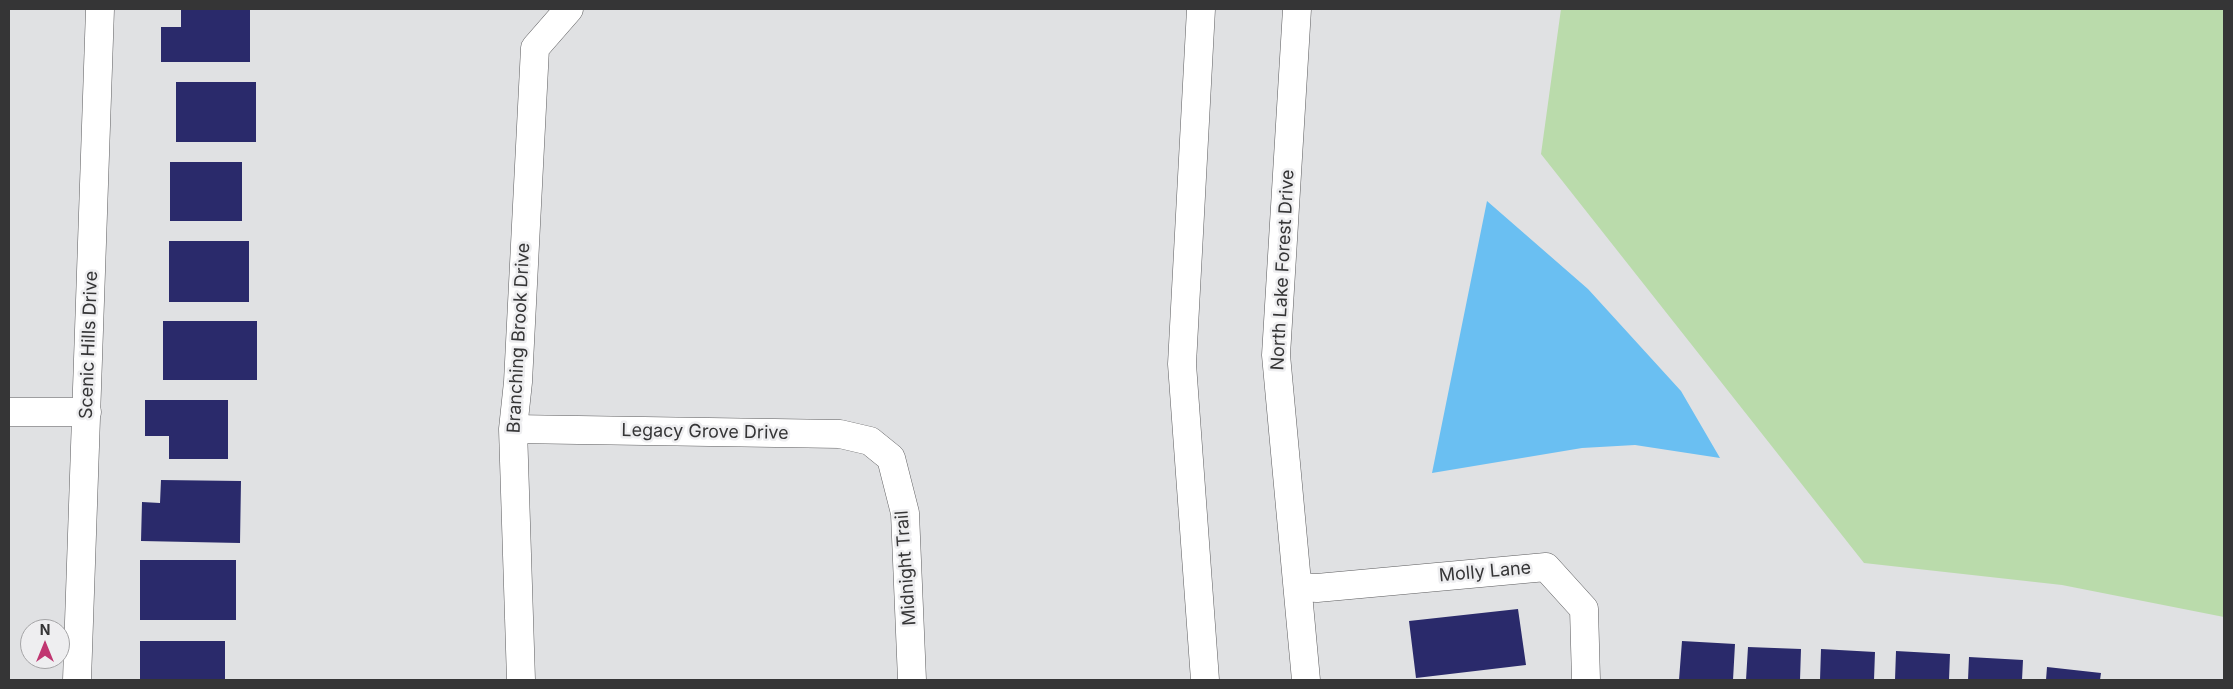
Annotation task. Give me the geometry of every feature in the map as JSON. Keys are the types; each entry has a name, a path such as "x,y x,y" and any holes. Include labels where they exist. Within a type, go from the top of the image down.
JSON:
{"street":[{"name":"Scenic Hills Drive","path":"77,680 100,9"},
{"name":"Branching Brook Drive","path":"522,680 513,429 518,382 535,48 569,9"},
{"path":"1201,9 1182,364 1206,680"},
{"name":"North Lake Forest Drive","path":"1297,9 1276,355 1306,680"},
{"path":"9,412 87,412"},
{"name":"Legacy Grove Drive","path":"513,429 840,434 870,442 891,458"},
{"name":"Midnight Trail","path":"891,458 905,513 912,680"},
{"name":"Molly Lane","path":"1298,587 1317,588 1546,567 1584,609 1586,680"}],"green space":[{"path":"1561,9 2224,9 2224,617 2062,585 1864,563 1541,154"}],"water":[{"path":"1487,201 1588,289 1681,391 1720,458 1635,445 1582,448 1432,473"}],"building":[{"path":"181,9 250,9 250,62 161,62 161,27 181,27"},
{"path":"176,82 256,82 256,142 176,142"},
{"path":"170,162 242,162 242,221 170,221"},
{"path":"169,241 249,241 249,302 169,302"},
{"path":"163,321 257,321 257,380 163,380"},
{"path":"145,400 228,400 228,459 169,459 169,436 145,436"},
{"path":"161,480 241,481 240,543 141,541 142,502 160,503"},
{"path":"140,560 236,560 236,620 140,620"},
{"path":"1518,609 1526,665 1416,678 1409,621"},
{"path":"140,641 225,641 225,680 140,680"},
{"path":"1682,641 1735,644 1733,680 1679,680"},
{"path":"1748,647 1801,649 1800,680 1746,680"},
{"path":"1821,649 1875,652 1874,680 1820,680"},
{"path":"1896,651 1950,654 1949,680 1895,680"},
{"path":"1969,657 2023,660 2022,680 1968,680"},
{"path":"2047,667 2101,673 2100,680 2046,680"}]}
